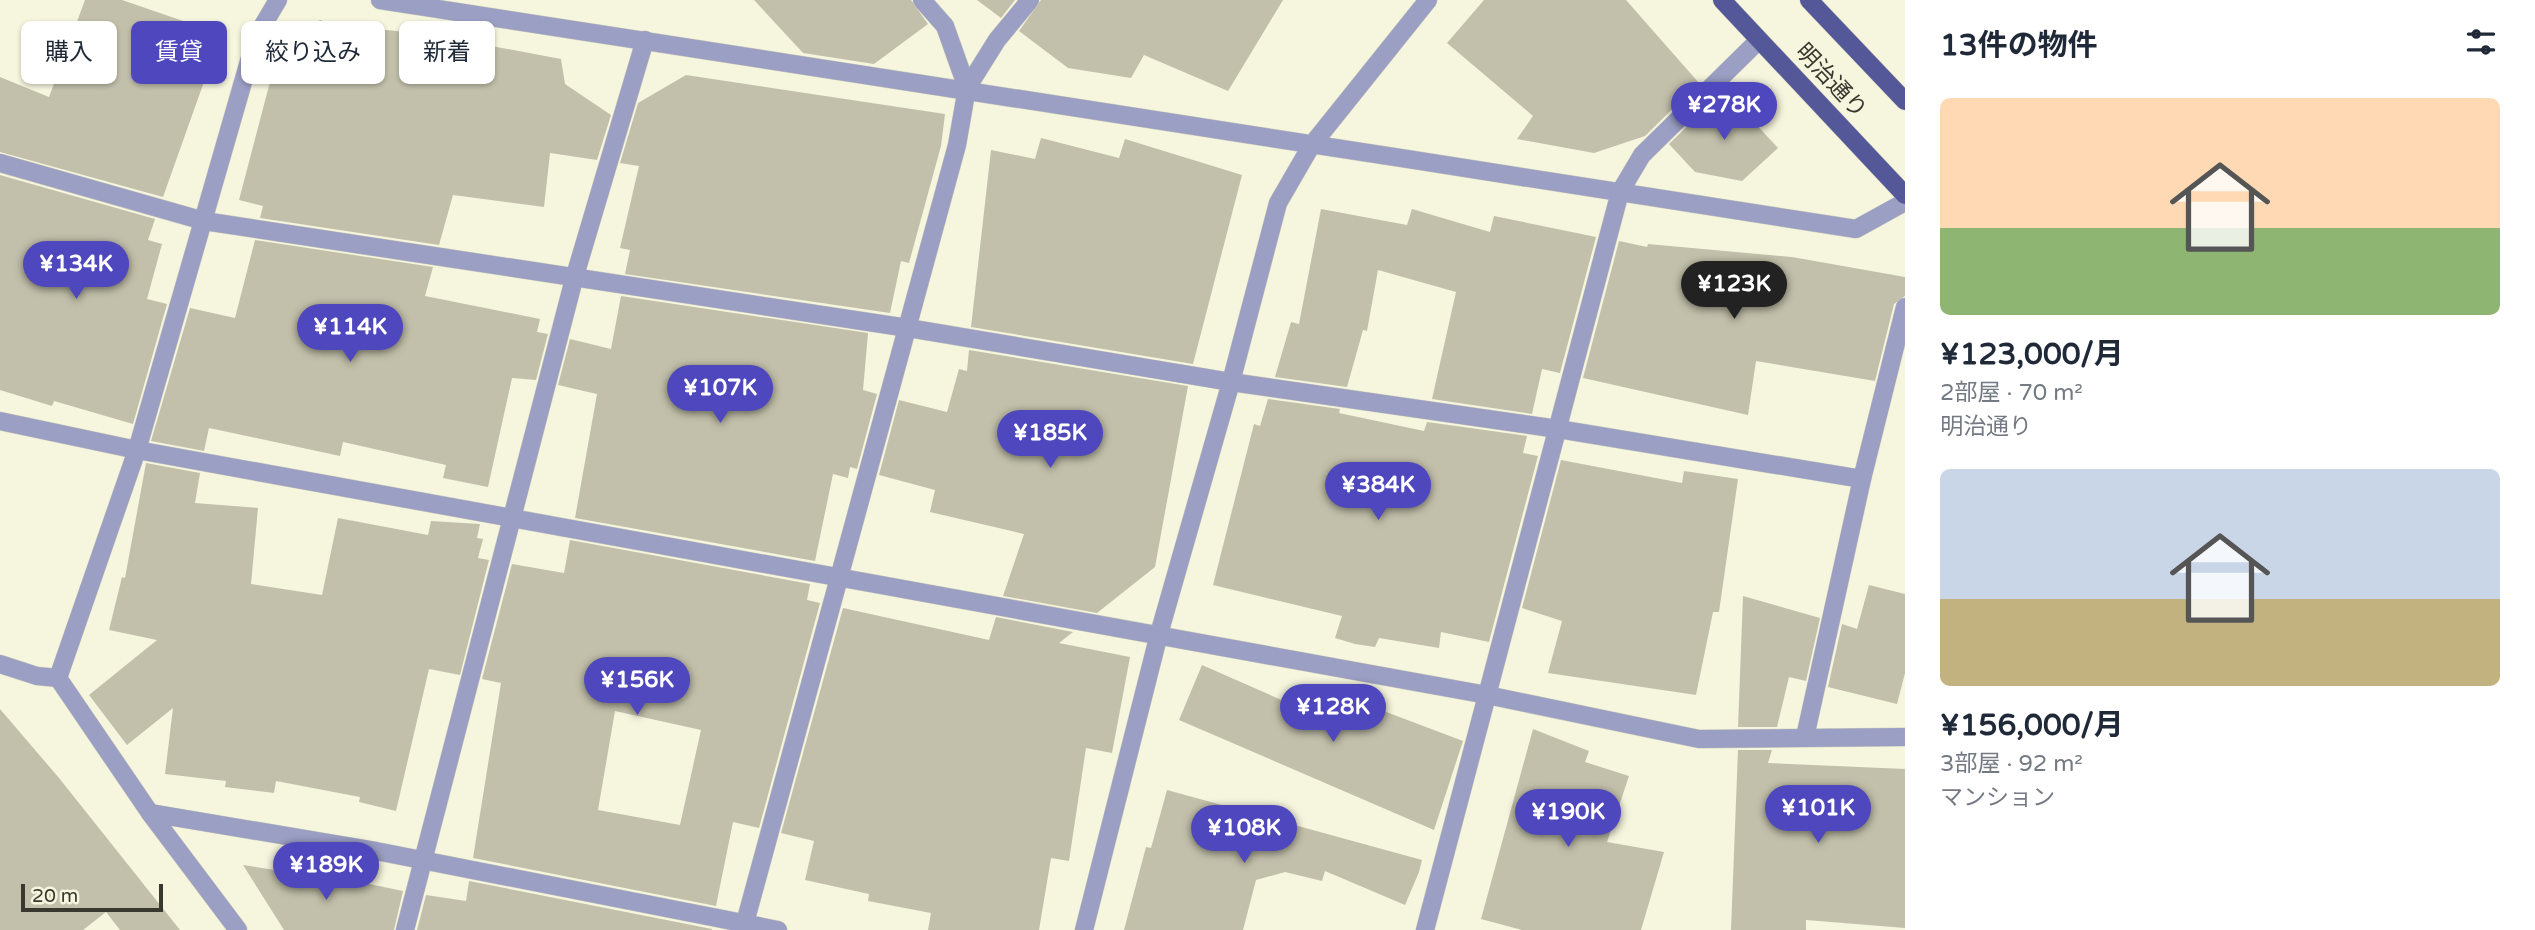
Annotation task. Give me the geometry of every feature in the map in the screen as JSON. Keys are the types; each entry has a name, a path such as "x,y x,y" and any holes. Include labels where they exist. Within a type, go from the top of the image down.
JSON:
{"main road":[{"name":"明治通り","path":"1722,0 1905,195"},
{"name":"明治通り","path":"1809,0 1905,101"}],"street":[{"path":"58,678 137,450 256,37 278,0"},
{"path":"380,0 967,88 1311,146 1856,229 1905,202"},
{"path":"922,0 946,26 967,88"},
{"path":"744,927 957,145 967,88 997,40 1030,0"},
{"path":"1084,930 1159,634 1231,382 1278,203 1311,146 1428,0"},
{"path":"405,930 574,279 645,40"},
{"path":"1425,930 1620,192 1642,155 1759,40"},
{"path":"0,163 204,221 908,328 1231,382 1558,429 1862,479"},
{"path":"1805,737 1862,479 1905,307"},
{"path":"0,421 137,450 1487,695 1699,739 1905,737"},
{"path":"0,664 37,676 58,678"},
{"path":"58,678 150,813 238,930"},
{"path":"150,813 423,862 744,927 778,930"}],"building":[{"path":"85,0 122,0 183,21 131,21 131,84 203,84 163,197 0,152 0,77 49,97 54,84 117,84 117,21 77,21"},
{"path":"754,0 911,0 928,24 874,64 803,53"},
{"path":"977,0 1015,0 1001,18"},
{"path":"1041,0 1283,0 1228,91 1144,55 1131,78 1068,68 1019,31"},
{"path":"1484,0 1626,0 1699,83 1645,136 1594,153 1517,139 1533,116 1447,43"},
{"path":"385,30 399,31 399,84 495,84 495,47 561,59 565,84 611,115 597,160 550,153 544,207 453,195 439,245 260,218 263,206 239,200 269,84 385,84"},
{"path":"686,75 945,114 941,146 909,263 901,261 890,313 625,274 630,250 620,248 639,166 620,163 638,103"},
{"path":"1727,93 1778,148 1742,181 1695,172 1669,144 1713,101 1716,104"},
{"path":"1041,138 1119,158 1125,139 1242,175 1193,364 971,327 991,150 1035,159"},
{"path":"0,175 155,219 148,240 162,244 147,299 167,304 133,424 54,401 52,406 0,390"},
{"path":"1321,209 1407,225 1412,209 1490,232 1494,216 1596,237 1560,373 1542,369 1532,414 1432,399 1456,292 1378,270 1367,331 1363,330 1347,387 1275,377 1291,322 1299,324"},
{"path":"255,240 433,267 425,296 540,319 537,332 548,334 536,380 512,378 488,487 443,478 446,465 343,442 340,456 209,428 204,451 151,441 190,308 235,318"},
{"path":"1619,241 1647,247 1648,244 1792,257 1905,277 1905,296 1894,304 1875,381 1756,361 1748,415 1583,378"},
{"path":"621,296 868,333 863,390 877,394 857,469 850,467 848,478 833,474 815,561 575,518 597,394 558,385 570,339 611,349"},
{"path":"969,350 1188,386 1155,567 1097,613 1003,596 1024,534 930,512 935,490 879,475 899,400 947,412 959,369 967,371"},
{"path":"1268,399 1340,409 1339,413 1424,431 1427,422 1527,436 1523,453 1538,456 1489,642 1441,632 1439,648 1379,638 1375,647 1355,644 1335,638 1342,616 1213,585 1254,424 1260,426"},
{"path":"1561,460 1682,483 1684,471 1738,479 1719,612 1713,612 1696,695 1548,673 1562,621 1522,608"},
{"path":"146,463 200,473 195,503 258,508 251,584 322,595 338,518 428,535 431,521 480,524 477,538 483,539 478,558 489,560 460,675 429,669 396,811 359,802 360,797 276,781 274,793 225,787 226,781 165,774 173,708 127,745 89,695 157,640 109,630 122,577 125,578"},
{"path":"570,540 810,584 807,600 820,603 759,828 733,822 716,906 473,858 501,683 482,679 512,564 564,573","holes":["615,711 701,730 680,825 598,810"]},
{"path":"1869,585 1905,594 1905,673 1897,704 1828,687 1842,624 1857,629"},
{"path":"1743,596 1820,618 1806,681 1789,677 1777,727 1738,727"},
{"path":"843,608 989,640 996,617 1073,632 1059,643 1130,657 1112,753 1086,748 1069,861 1051,858 1039,930 928,930 931,913 868,901 869,894 805,880 814,841 781,833"},
{"path":"1202,665 1318,716 1328,690 1463,741 1434,830 1179,720"},
{"path":"0,709 59,778 180,930 120,930 106,912 83,930 0,930"},
{"path":"1533,729 1589,751 1585,762 1629,776 1607,842 1664,852 1641,930 1522,930 1481,919"},
{"path":"1738,750 1772,750 1768,763 1905,769 1905,928 1806,920 1806,930 1731,930"},
{"path":"1167,790 1422,860 1419,872 1405,905 1325,871 1322,881 1285,872 1256,880 1243,930 1124,930 1146,847 1151,848"},
{"path":"243,865 325,878 326,875 403,891 394,930 284,930"},
{"path":"469,881 712,930 417,930 426,895 466,901"}]}
